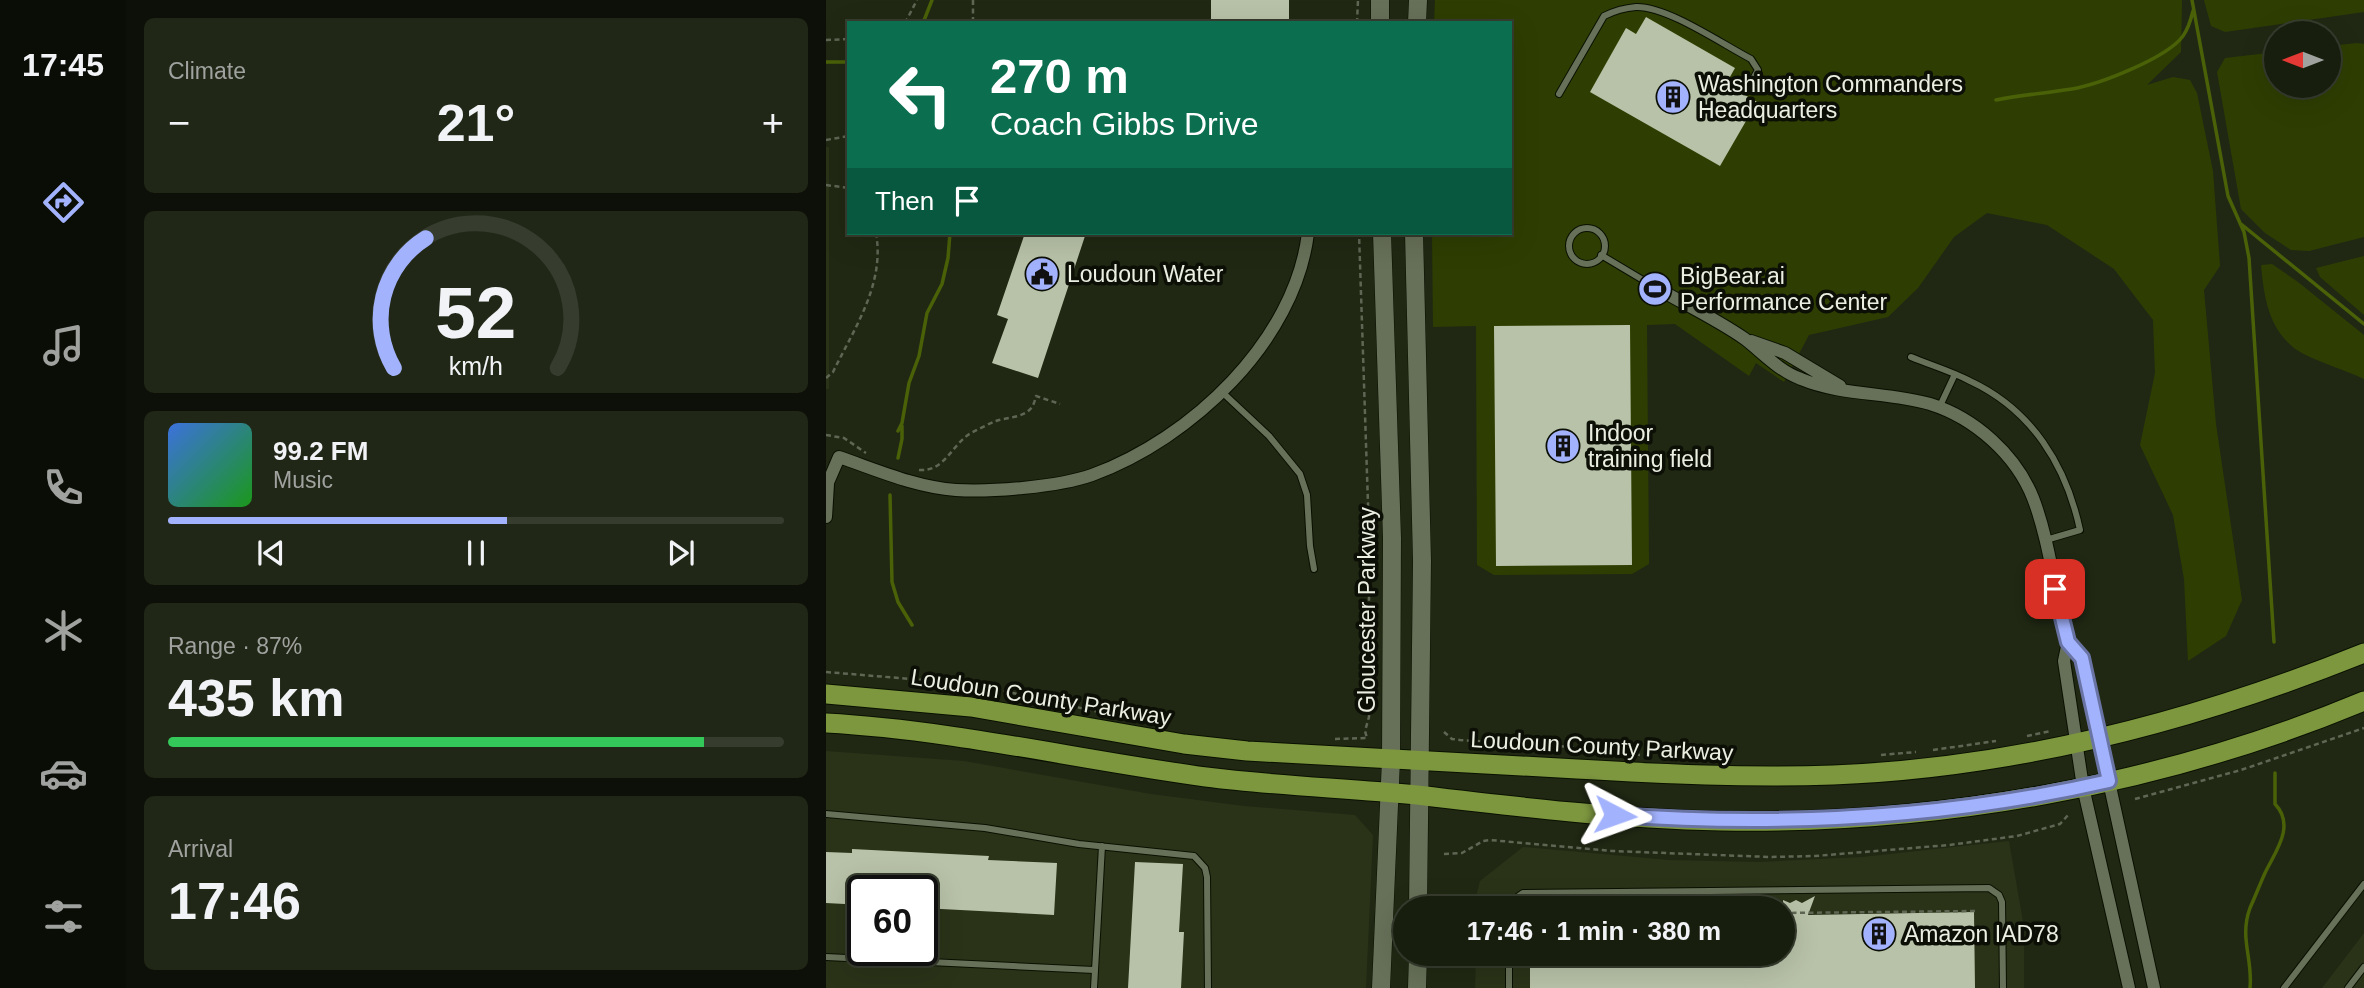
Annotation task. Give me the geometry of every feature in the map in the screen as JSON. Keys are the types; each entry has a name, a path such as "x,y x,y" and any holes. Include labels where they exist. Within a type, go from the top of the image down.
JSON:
{"main road":[{"path":"1380,0 1380,21"},
{"path":"1417,21 1418,0"},
{"name":"Gloucester Parkway","path":"1381,988 1391,760 1392,538 1382,235"},
{"path":"1414,235 1422,561 1418,896"},
{"name":"Loudoun County Parkway","path":"826,694 971,706 1211,748 1693,776 1834,775 1916,769 2006,757 2076,734 2101,737 2210,709 2364,653"},
{"path":"826,723 955,736 1222,779 1638,817 1725,821 1855,818 1971,806 2084,787 2270,736 2364,701"},
{"path":"1417,988 1418,966"}],"street":[{"path":"826,517 827,486 839,457 904,480 954,490 984,490 1051,483 1091,475 1131,458 1192,418 1262,347 1280,318 1297,276 1307,235"},
{"path":"1648,284 1744,339 1785,354 1853,392 1909,399 1939,408 1966,421 1981,431 2013,463 2034,499 2068,642 2064,661 2084,787 2129,988"},
{"path":"2068,642 2082,658 2154,988"}],"lane":[{"path":"1559,94 1604,16 1615,10 1637,7 1660,12 1751,60 1758,70 1754,77"},
{"path":"1581,228 1596,231 1604,242 1601,255 1591,263 1579,262 1570,253 1570,238 1581,228"},
{"path":"1601,255 1648,284"},
{"path":"1911,357 1955,374 1999,397 2034,428 2063,475 2080,530 2045,541"},
{"path":"1939,408 1955,374"},
{"path":"1221,390 1269,436 1300,474 1307,495 1314,569"},
{"path":"826,814 985,828 1102,846 1185,853 1201,861 1207,877 1208,988"},
{"path":"1094,988 1102,846"},
{"path":"2284,988 2364,884"},
{"path":"1518,896 1522,893 1989,888 1999,895 2002,902 2003,988"},
{"path":"826,957 1094,970"},
{"path":"1508,966 1509,988"},
{"path":"2348,988 2364,967"}],"path":[{"path":"906,21 917,0"},
{"path":"973,0 974,21"},
{"path":"1357,21 1358,0"},
{"path":"826,40 847,39"},
{"path":"826,140 847,136"},
{"path":"826,184 847,188"},
{"path":"826,378 833,372 867,306 879,250 876,235"},
{"path":"1331,740 1367,737 1364,731 1369,718 1369,534 1359,235"},
{"path":"915,469 933,470 961,439 999,420 1018,416 1032,407 1036,396 1060,404"},
{"path":"826,435 844,438 871,454"},
{"path":"826,672 972,684 1107,714"},
{"path":"2136,799 2242,770 2364,728"},
{"path":"1444,732 1452,739 1460,740 1572,747 1651,757"},
{"path":"2027,736 2076,734"},
{"path":"1870,756 2002,740"},
{"path":"1444,854 1462,853 1490,840 1625,852 1815,856 1949,845 2017,836 2060,824 2069,814"},
{"path":"1795,913 1976,911"}],"shaded area":[{"path":"826,147 829,147 829,389 826,389"},
{"path":"826,751 964,761 1151,794 1244,806 1355,815 1373,835 1366,988 826,988"},
{"path":"2009,841 2024,927 2024,988 1475,988 1476,966 1795,966 1795,896 1476,896 1480,881 1523,847 1669,860 1758,862 1862,857"},
{"path":"2364,933 2364,988 2322,988"}],"green space":[{"name":"BigBear.ai Performance Center","path":"1435,0 2182,0 2181,52 2147,85 2173,77 2190,80 2197,93 2213,171 2220,266 2204,290 2216,424 2242,600 2226,636 2188,661 2184,579 2173,515 2140,445 2155,373 2153,320 2114,269 2047,225 1987,213 1954,237 1918,288 1888,317 1809,335 1784,382 1756,363 1749,376 1675,324 1647,325 1649,564 1632,574 1494,575 1477,565 1476,326 1433,327 1432,235 1512,235 1512,21 1434,21"},
{"path":"2204,0 2364,0 2364,12 2301,21 2264,21 2264,26 2225,32 2211,26"},
{"path":"2364,44 2364,237 2309,251 2291,250 2265,233 2241,209 2217,72 2225,58 2264,54 2264,98 2342,98 2342,45"},
{"path":"2364,256 2364,315 2320,277 2316,268"},
{"path":"2272,264 2364,335 2364,379 2308,356 2285,340 2273,321 2264,288 2261,265"}],"building":[{"path":"1211,0 1289,0 1289,21 1211,21"},
{"name":"Washington Commanders Headquarters","path":"1646,17 1735,68 1726,84 1757,102 1720,166 1590,92 1626,28 1636,34"},
{"name":"Loudoun Water","path":"1024,235 1085,235 1038,378 992,363 1008,319 997,315"},
{"name":"Indoor training field","path":"1630,325 1632,565 1496,566 1494,326"},
{"path":"852,849 989,856 988,860 1057,863 1054,915 938,909 938,875 847,875 847,904 826,903 826,852 852,853"},
{"path":"1135,862 1183,864 1179,932 1184,932 1181,988 1128,988"},
{"name":"Amazon IAD78","path":"1815,896 1808,915 1974,912 1975,988 1530,988 1530,966 1795,966 1795,900 1802,903"}],"waterway":[{"path":"924,21 932,0"},
{"path":"2192,0 2228,196 2244,232 2249,258 2274,642"},
{"path":"1996,100 2072,89 2132,69 2175,44 2185,33 2193,11"},
{"path":"826,62 847,62"},
{"path":"2241,224 2364,324"},
{"path":"898,431 902,423 909,383 919,356 927,313 942,284 950,235"},
{"path":"898,458 902,426"},
{"path":"890,495 892,582 898,602 912,625"},
{"path":"2250,988 2247,919 2284,830 2281,812 2275,804 2275,773"}],"place":[{"name":"Washington Commanders Headquarters","path":"1673,97"},
{"name":"Loudoun Water","path":"1042,274"},
{"name":"BigBear.ai Performance Center","path":"1655,289"},
{"name":"Indoor training field","path":"1563,446"},
{"name":"Amazon IAD78","path":"1879,934"}],"route":[{"path":"1615,815 1725,821 1855,818 1984,805 2109,781 2082,658 2068,642 2055,589"}]}
